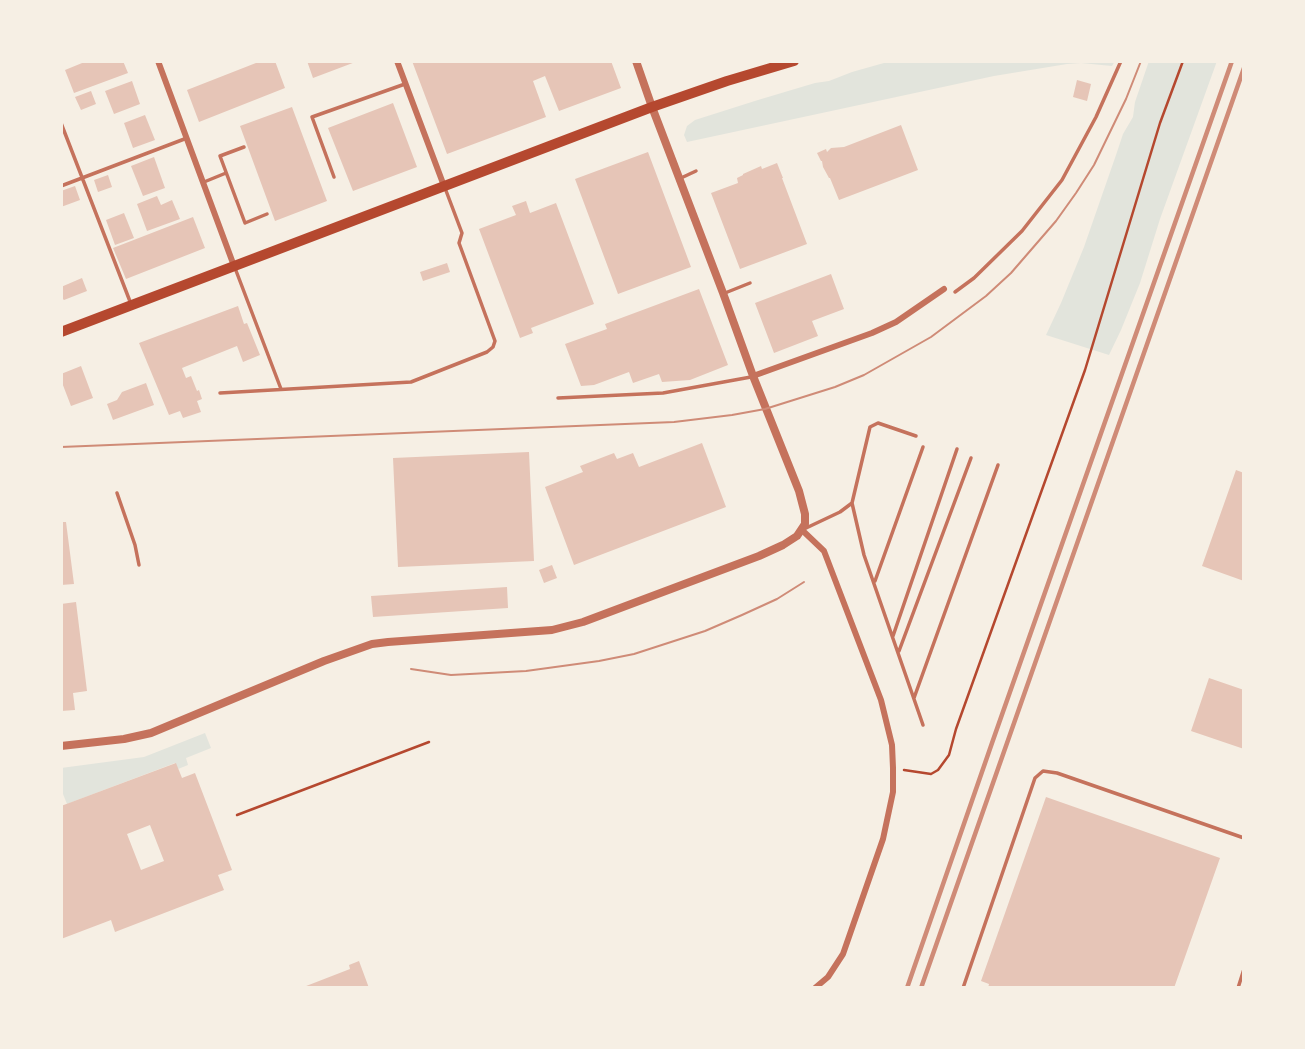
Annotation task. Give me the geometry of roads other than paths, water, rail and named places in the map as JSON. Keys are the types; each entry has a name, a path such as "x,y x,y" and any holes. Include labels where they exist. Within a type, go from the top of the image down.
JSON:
{"main road":[{"path":"61,332 652,107 794,61"}],"street":[{"path":"158,61 234,266"},
{"path":"397,61 444,186"},
{"path":"61,746 151,733 324,661 372,645 552,630 583,622 766,553 792,541 802,530 805,514 801,499 636,61"},
{"path":"753,376 872,333 895,322 944,289"},
{"path":"802,530 824,551 881,701 893,768 893,792 886,827 843,954 828,977 815,988"}],"lane":[{"path":"954,292 974,278 1022,231 1062,180 1096,117 1121,61"},
{"path":"334,177 312,117 405,84"},
{"path":"61,123 131,306"},
{"path":"61,186 187,138"},
{"path":"244,147 220,156 246,223 267,214"},
{"path":"679,179 696,171"},
{"path":"204,182 226,173"},
{"path":"220,393 411,382 487,352 493,347 495,341 458,243 462,233 444,186"},
{"path":"234,266 281,389"},
{"path":"723,293 750,283"},
{"path":"558,398 663,393 753,376"},
{"path":"916,436 878,424 870,427 852,503 864,555 923,724"},
{"path":"874,583 923,447"},
{"path":"893,638 957,449"},
{"path":"898,653 971,458"},
{"path":"914,698 998,464"},
{"path":"117,492 139,565"},
{"path":"802,530 852,503"},
{"path":"962,988 1035,778 1043,771 1057,773 1244,838"},
{"path":"1238,988 1244,969"}],"tram line":[{"path":"61,447 674,422 765,409 835,387 864,375 931,337 986,296 1011,273 1056,221 1094,165 1141,61"},
{"path":"411,669 451,675 526,671 634,654 705,631 777,599 804,582"}],"railway":[{"path":"907,988 1232,61"},
{"path":"921,988 1244,68"}]}
